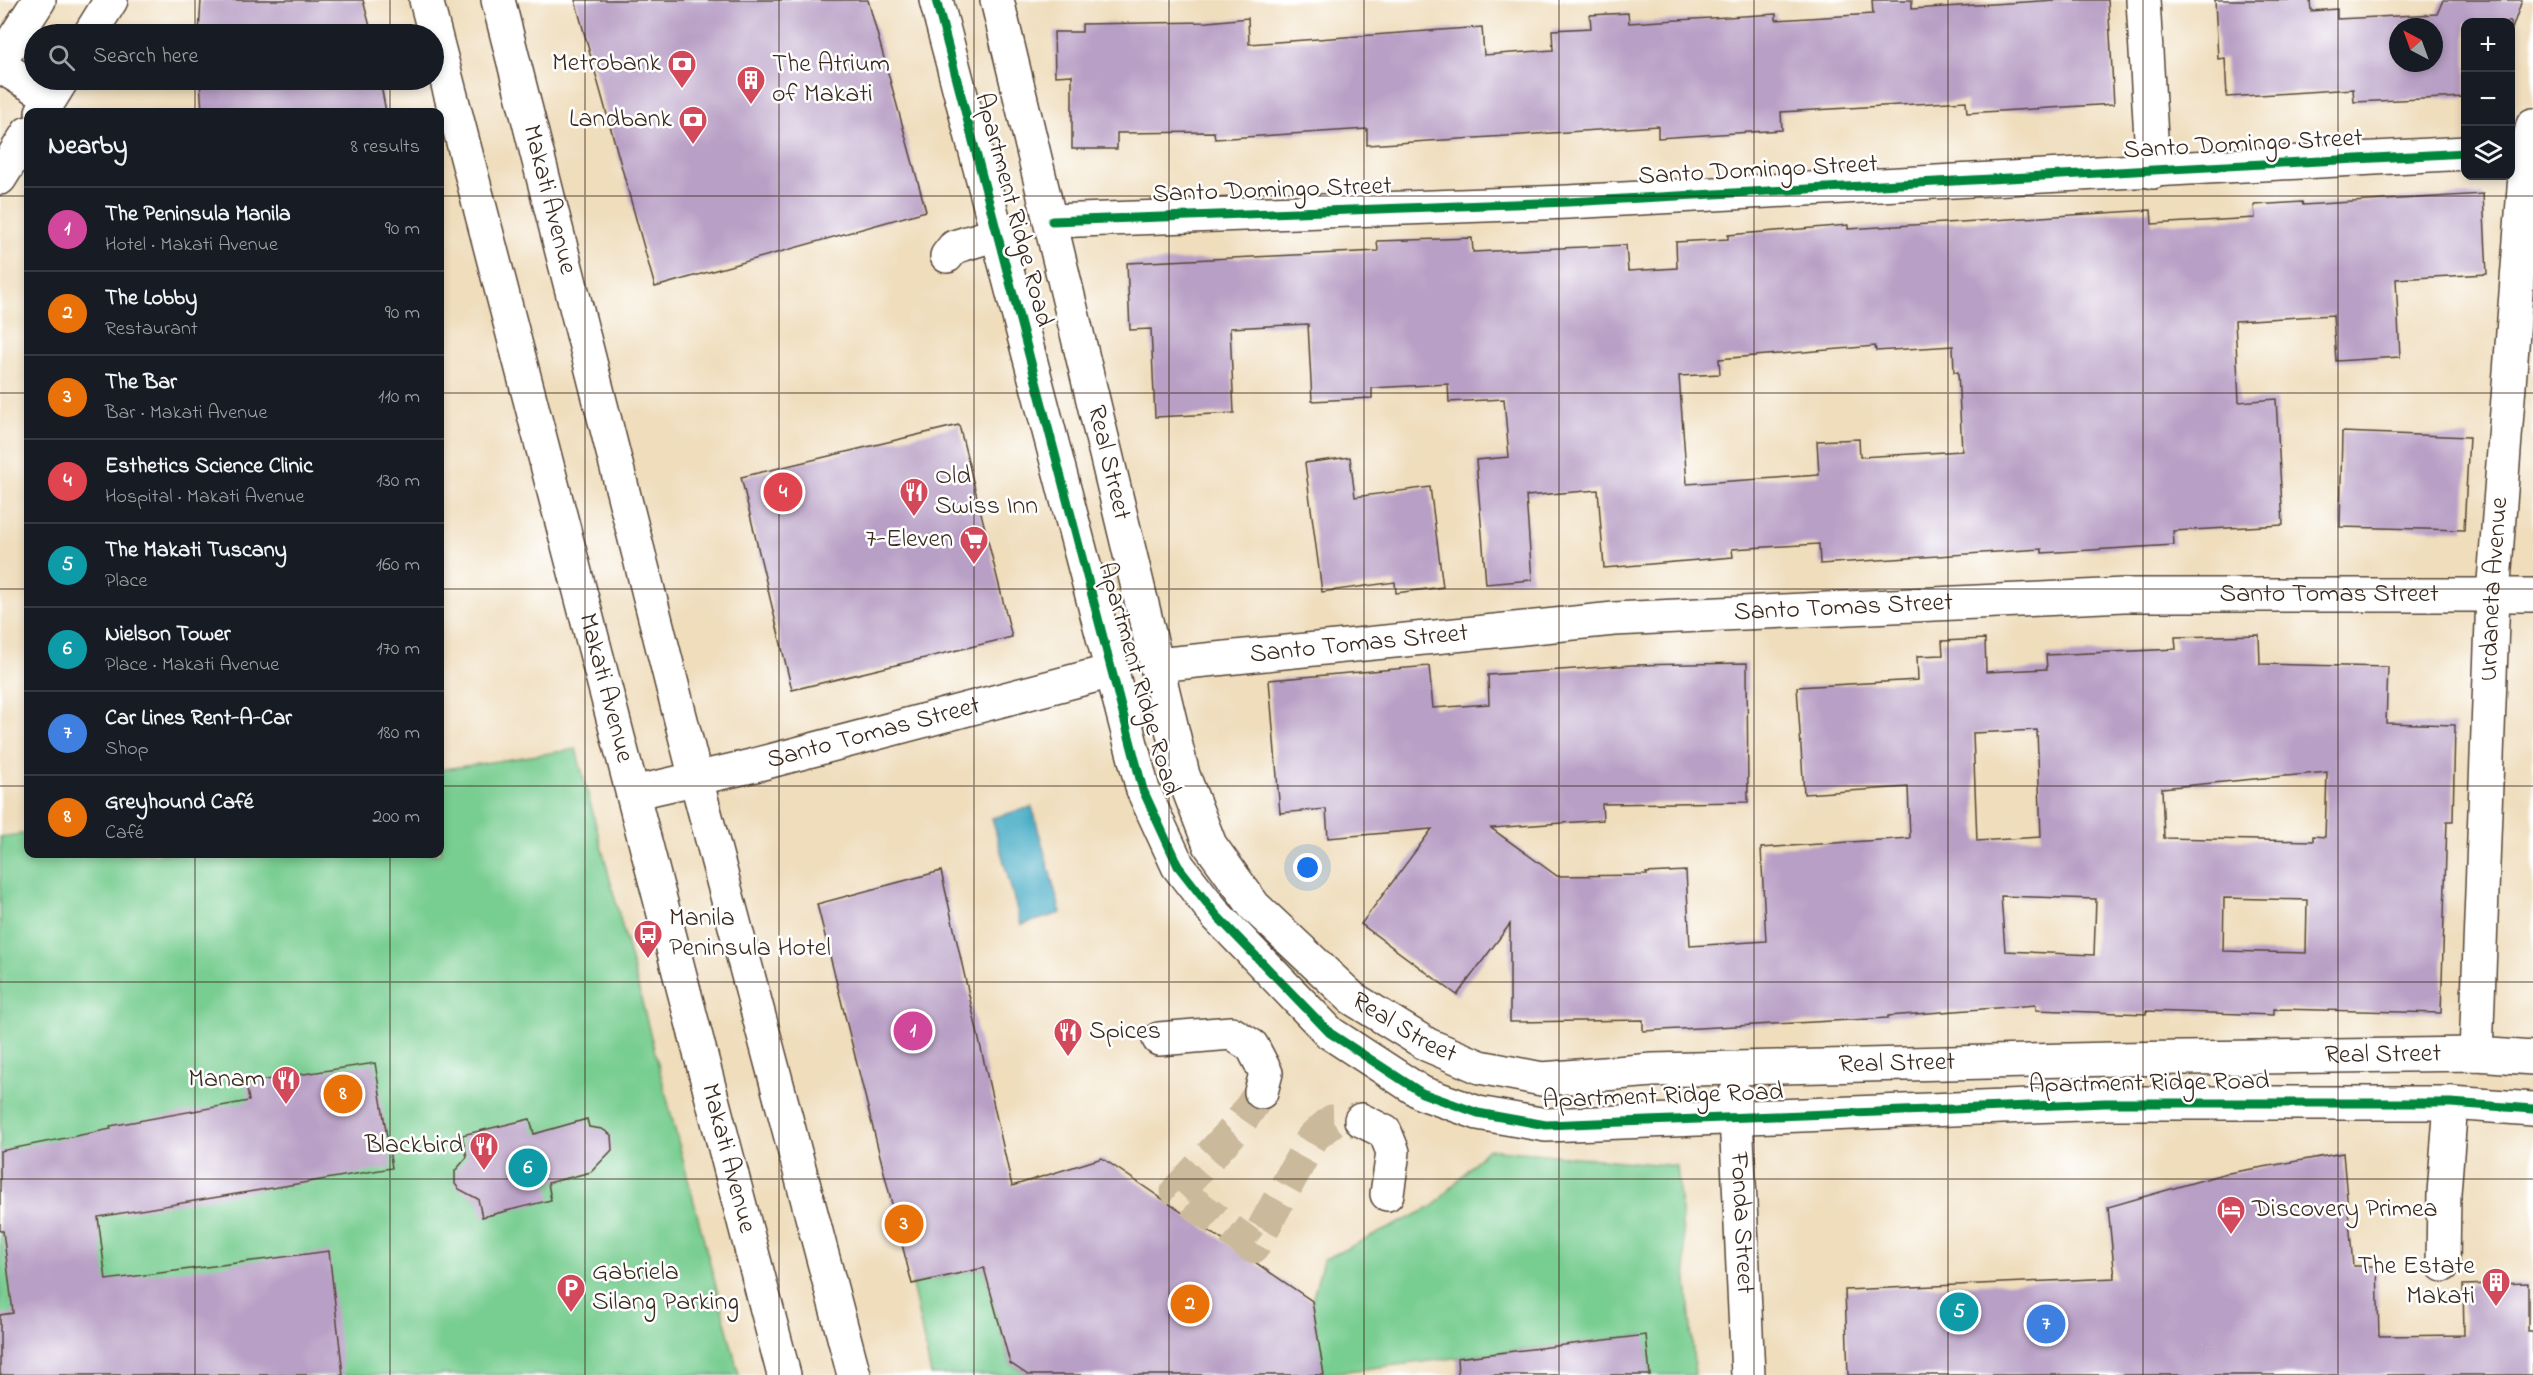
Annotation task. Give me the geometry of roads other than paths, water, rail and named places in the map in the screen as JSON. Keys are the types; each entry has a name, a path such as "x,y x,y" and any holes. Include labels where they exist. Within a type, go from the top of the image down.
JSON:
{"street":[{"path":"0,61 39,0"},
{"path":"96,24 111,0"},
{"name":"Makati Avenue","path":"426,0 432,24"},
{"name":"Makati Avenue","path":"498,0 696,779 854,1375"},
{"name":"Apartment Ridge Road","path":"936,0 1143,790 1178,866 1217,916 1330,1034 1422,1093 1478,1113 1546,1125 2105,1103 2451,1103 2533,1109"},
{"name":"Real Street","path":"997,0 1052,221 1183,775 1210,845 1254,906 1352,998 1428,1045 1480,1067 1542,1079 1653,1070 2113,1059 2476,1054 2533,1058"},
{"path":"2143,0 2153,172"},
{"path":"0,66 24,80"},
{"name":"Makati Avenue","path":"444,69 784,1375"},
{"path":"0,178 24,139"},
{"name":"Urdaneta Avenue","path":"2476,1054 2493,595 2526,143"},
{"name":"Santo Domingo Street","path":"1052,221 1568,202 2153,172 2461,153"},
{"path":"947,256 954,247 997,234"},
{"name":"Santo Tomas Street","path":"1156,665 1614,619 2124,595 2533,596"},
{"name":"Santo Tomas Street","path":"633,793 696,779 1112,671"},
{"path":"1159,1039 1231,1033 1252,1046 1266,1073 1262,1092"},
{"name":"Fonda Street","path":"1735,1068 1748,1375"},
{"path":"2443,1264 2444,1192 2451,1103"},
{"path":"1361,1120 1385,1132 1392,1152 1387,1194"}],"water":[{"path":"1032,807 1061,913 1021,925 992,818"}],"tunnel":[{"path":"1261,1092 1236,1128 1177,1191 1253,1247 1313,1137 1332,1121 1361,1120"}],"place":[{"name":"Metrobank","path":"682,90"},
{"name":"The Atrium of Makati","path":"751,106"},
{"name":"Landbank","path":"693,146"},
{"name":"Esthetics Science Clinic","path":"783,492"},
{"name":"Old Swiss Inn","path":"914,518"},
{"name":"7-Eleven","path":"974,566"},
{"name":"Manila Peninsula Hotel","path":"648,960"},
{"name":"The Peninsula Manila","path":"913,1031"},
{"name":"Spices","path":"1068,1058"},
{"name":"Greyhound Café","path":"343,1094"},
{"name":"Manam","path":"286,1106"},
{"name":"Nielson Tower","path":"528,1168"},
{"name":"Blackbird","path":"484,1172"},
{"name":"The Bar","path":"904,1224"},
{"name":"Discovery Primea","path":"2231,1236"},
{"name":"The Lobby","path":"1190,1304"},
{"name":"The Estate Makati","path":"2496,1308"},
{"name":"The Makati Tuscany","path":"1959,1312"},
{"name":"Gabriela Silang Parking","path":"571,1314"},
{"name":"Car Lines Rent-A-Car","path":"2046,1324"}]}
